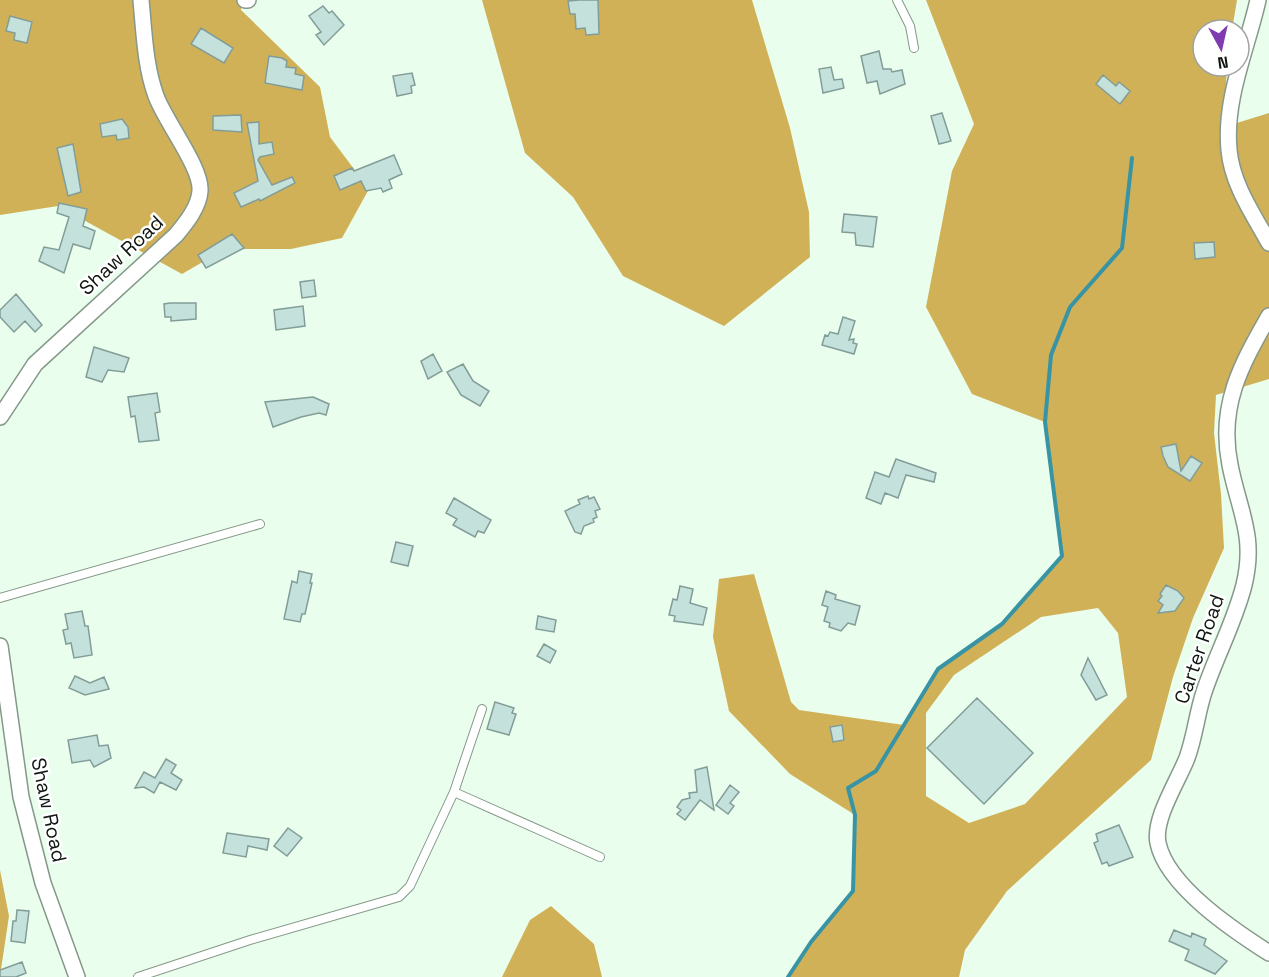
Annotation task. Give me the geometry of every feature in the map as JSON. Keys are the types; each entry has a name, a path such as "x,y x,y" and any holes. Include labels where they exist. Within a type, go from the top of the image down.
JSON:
{"street":[{"name":"Shaw Road","path":"0,417 35,364 176,235 186,222 200,195 199,180 164,116 151,81 141,0"},
{"path":"1258,0 1234,93 1229,151 1236,179 1251,213 1269,243"},
{"name":"Carter Road","path":"1269,316 1234,381 1226,440 1230,466 1247,525 1249,545 1244,586 1204,693 1188,756 1159,821 1158,842 1166,863 1195,897 1269,953"},
{"name":"Shaw Road","path":"0,646 21,797 44,883 77,977"}],"lane":[{"path":"897,0 910,26 914,48"},
{"path":"0,598 260,524"},
{"path":"138,977 250,940 399,897 410,886 454,792 482,709"},
{"path":"454,792 600,857"}],"shaded area":[{"path":"0,0 242,0 241,10 320,87 330,137 369,189 342,238 291,249 225,249 182,274 58,206 0,215"},
{"path":"482,0 752,0 790,128 809,212 810,257 724,326 623,276 573,197 525,153"},
{"path":"926,0 1237,0 1234,18 1191,18 1191,78 1226,78 1224,127 1269,113 1269,379 1216,395 1214,433 1224,548 1193,618 1173,677 1151,760 1007,891 965,950 959,977 788,977 811,942 853,891 855,815 790,774 729,711 713,637 719,579 754,574 791,702 799,710 904,725 938,669 1002,624 1062,556 1045,422 972,394 926,307 952,171 974,124","holes":["1098,608 1118,633 1127,697 1025,804 969,823 926,796 926,713 954,675 1041,617"]},
{"path":"0,870 9,916 0,976"},
{"path":"551,906 594,944 602,977 502,977 530,920"}],"building":[{"path":"598,0 599,34 586,35 585,28 576,29 575,14 570,14 568,1"},
{"path":"323,6 329,13 332,11 344,25 324,45 316,35 321,32 309,16"},
{"path":"10,16 32,22 27,43 14,40 15,33 6,31"},
{"path":"201,28 233,48 224,63 191,44"},
{"path":"879,51 883,69 891,69 892,72 902,70 905,84 880,94 877,81 867,83 861,56"},
{"path":"269,56 282,58 287,61 286,67 296,68 295,74 304,76 302,90 265,83"},
{"path":"831,67 834,80 842,79 844,88 823,93 819,69"},
{"path":"412,73 415,85 411,86 412,93 397,96 393,76"},
{"path":"1103,75 1116,86 1119,82 1130,91 1120,104 1096,84"},
{"path":"942,113 951,141 939,144 931,116"},
{"path":"241,115 242,132 213,130 213,116"},
{"path":"122,119 128,127 129,138 117,140 116,135 102,137 100,124"},
{"path":"259,122 259,144 272,142 274,154 260,157 258,160 272,185 292,177 295,183 260,201 259,199 241,207 234,193 258,181 247,123"},
{"path":"73,144 81,192 68,196 57,148"},
{"path":"394,155 402,174 389,180 392,188 383,192 381,188 366,191 361,181 340,190 334,176 352,168 354,171"},
{"path":"59,203 87,209 83,226 95,231 90,249 73,244 64,273 39,261 44,247 59,250 69,217 57,213"},
{"path":"844,214 877,217 873,247 856,245 855,233 842,232"},
{"path":"232,234 244,248 206,268 198,255"},
{"path":"1214,242 1215,257 1195,259 1194,243"},
{"path":"314,280 316,296 302,298 300,282"},
{"path":"16,294 42,325 35,332 25,321 14,332 0,317 0,310"},
{"path":"196,303 196,319 171,321 171,317 165,317 164,304"},
{"path":"303,306 305,326 276,330 274,310"},
{"path":"843,317 855,321 849,340 854,339 853,343 857,344 854,354 822,345 825,335 828,336 830,332 838,334"},
{"path":"94,347 129,358 124,372 108,370 102,382 86,377"},
{"path":"433,354 442,371 428,379 421,361"},
{"path":"463,364 473,381 489,391 480,406 461,395 447,372"},
{"path":"157,393 160,412 155,413 159,440 139,442 135,416 131,417 128,397"},
{"path":"313,397 329,404 326,415 319,413 301,417 273,427 265,402"},
{"path":"1176,444 1181,471 1191,456 1202,463 1190,481 1168,467 1163,456 1161,447"},
{"path":"896,459 936,473 934,482 906,475 898,498 885,493 881,504 866,498 875,472 889,477"},
{"path":"588,496 589,499 594,497 600,509 595,511 597,517 593,519 594,522 584,526 581,534 575,532 565,511 580,504 578,500"},
{"path":"454,498 491,520 484,533 478,531 475,537 453,525 457,519 446,513"},
{"path":"396,542 413,546 408,566 391,562"},
{"path":"299,571 312,574 305,614 302,614 300,622 284,619 292,581 297,583"},
{"path":"1166,585 1178,591 1184,598 1175,611 1158,613 1163,605 1158,601 1162,596 1160,594"},
{"path":"680,586 693,589 690,603 707,608 703,625 674,621 675,616 669,615 673,599 677,600"},
{"path":"826,591 836,595 835,599 860,606 855,625 848,623 841,631 829,627 830,623 824,621 828,607 822,605"},
{"path":"82,611 85,626 88,626 92,655 74,658 71,643 66,644 63,630 68,629 65,614"},
{"path":"538,616 556,620 554,632 536,629"},
{"path":"544,644 556,651 550,663 537,656"},
{"path":"1088,658 1107,695 1096,700 1081,675"},
{"path":"75,676 90,683 104,677 109,689 85,695 69,688"},
{"path":"977,698 1033,753 984,804 927,748"},
{"path":"495,702 514,708 512,713 516,714 509,735 487,729"},
{"path":"842,725 844,740 833,742 830,727"},
{"path":"97,735 99,746 108,745 111,758 94,767 90,760 72,763 68,740"},
{"path":"166,759 176,765 171,773 182,780 176,790 160,782 154,793 144,787 135,788 144,772 155,778"},
{"path":"707,767 714,810 700,800 685,820 677,814 681,810 677,807 682,800 690,798 689,793 697,792 695,770"},
{"path":"730,785 739,792 730,803 734,806 728,814 716,805"},
{"path":"1119,825 1133,857 1109,866 1107,862 1102,864 1094,843 1098,841 1096,834"},
{"path":"288,828 302,838 287,856 274,846"},
{"path":"227,833 269,839 267,850 248,846 246,857 223,853"},
{"path":"17,910 29,911 25,943 11,941 13,921 16,921"},
{"path":"1174,930 1191,937 1192,933 1206,939 1204,945 1227,961 1215,974 1185,960 1189,950 1169,941"},
{"path":"22,962 26,973 16,977 0,977 0,970"}],"waterway":[{"path":"788,977 811,942 853,891 855,815 848,788 876,771 938,669 1002,624 1062,556 1045,422 1051,355 1070,307 1122,248 1132,158"}]}
